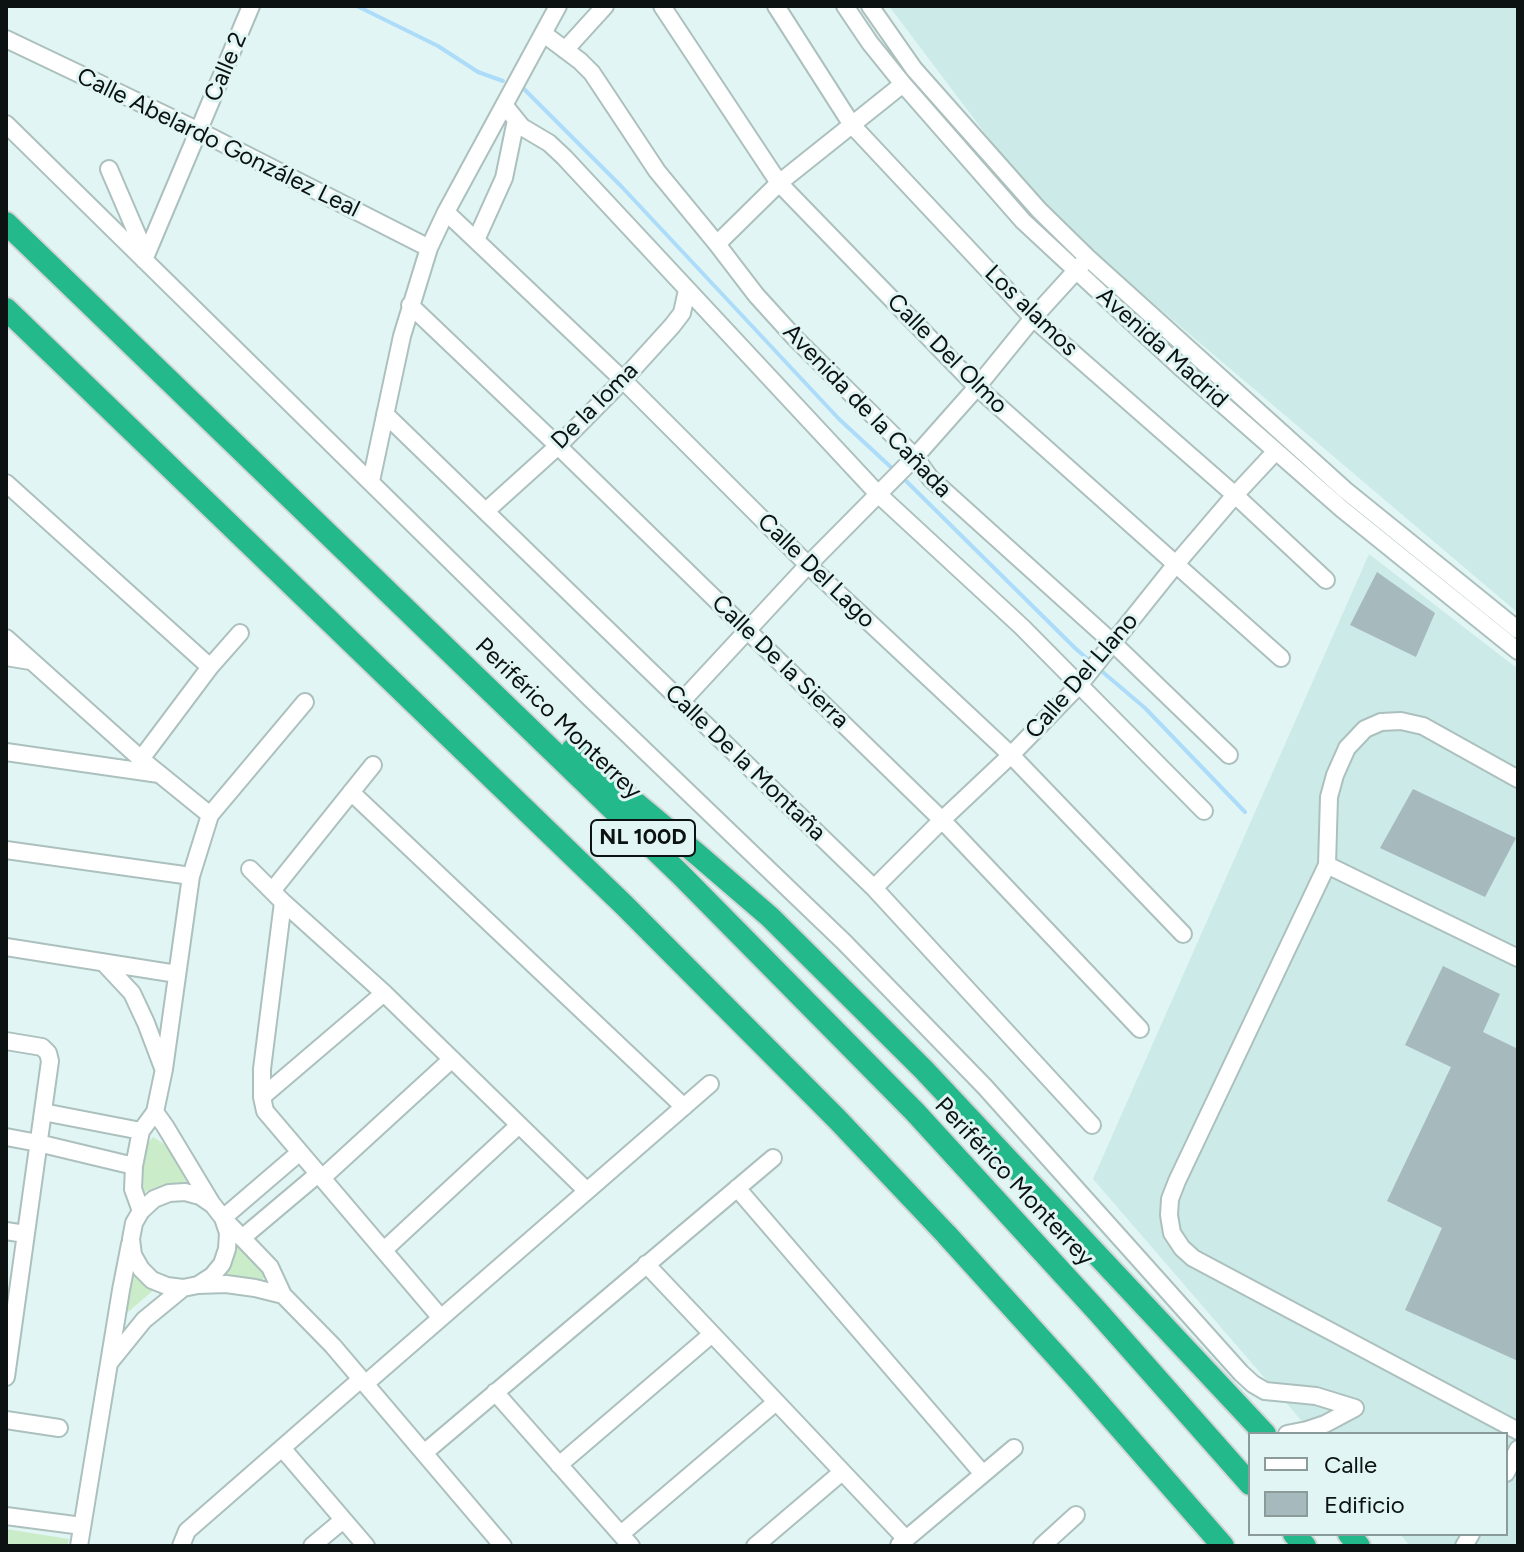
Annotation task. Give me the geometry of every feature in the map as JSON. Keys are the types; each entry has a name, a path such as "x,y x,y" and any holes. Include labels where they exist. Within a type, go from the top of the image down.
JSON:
{"highway":[{"name":"Periférico Monterrey","path":"6,223 523,720 915,1112 1248,1482"},
{"name":"NL 100D","path":"6,309 624,905 837,1119 1039,1336 1223,1546"},
{"path":"523,720 546,731 568,748 770,917 924,1070 1262,1431"}],"street":[{"name":"Calle 2","path":"145,257 251,6"},
{"path":"371,481 410,305 429,248 558,6"},
{"path":"565,50 605,6"},
{"name":"Calle Del Olmo","path":"662,6 779,183 977,387 1281,658"},
{"name":"Los alamos","path":"776,6 852,125 1033,318 1235,495 1326,580"},
{"name":"Avenida Madrid","path":"845,6 903,84 1014,210 1082,264 1345,490 1518,630"},
{"name":"Avenida Madrid","path":"870,6 914,69 1039,210 1082,264 1179,366 1342,509 1518,651"},
{"name":"Avenida de la Cañada","path":"544,34 592,73 657,171 774,316 911,461 1114,644 1229,755"},
{"name":"Calle Abelardo González Leal","path":"6,39 199,131 429,248"},
{"path":"717,244 779,183 903,84"},
{"name":"Avenida de la Cañada","path":"505,106 522,127 549,143 564,157 881,491 1083,681 1204,811"},
{"path":"476,240 504,178 516,120"},
{"path":"6,124 145,257 312,426 592,700 844,942 985,1087 1241,1373 1265,1391 1316,1396 1355,1408 1321,1429 1297,1432"},
{"path":"109,169 145,257"},
{"name":"Calle Del Lago","path":"446,212 623,380 808,565 1011,755 1183,934"},
{"path":"682,701 808,565 911,461 1082,264"},
{"name":"De la loma","path":"486,511 558,446 623,380 682,313 687,290"},
{"name":"Calle De la Sierra","path":"410,305 942,820 1140,1029"},
{"name":"Calle De la Montaña","path":"385,414 874,888 1092,1125"},
{"name":"Calle Del Llano","path":"874,888 1083,681 1176,564 1276,451"},
{"path":"6,483 210,667"},
{"path":"141,759 210,667 240,633"},
{"path":"6,638 141,759 210,815"},
{"path":"6,657 30,661"},
{"path":"141,1211 133,1189 134,1166 141,1131 155,1112 164,1069 191,876 210,815 305,702"},
{"path":"1518,779 1423,726 1401,721 1381,722 1365,729 1347,748 1329,797 1327,865 1177,1181 1170,1199 1169,1215 1172,1233 1193,1258 1518,1431"},
{"path":"6,752 159,774"},
{"path":"373,765 278,897 262,1097 265,1111 441,1318"},
{"path":"351,792 684,1107"},
{"path":"6,850 191,876"},
{"path":"1327,865 1518,958"},
{"path":"250,869 384,993 587,1191"},
{"path":"6,947 177,974"},
{"path":"103,962 132,993 164,1069"},
{"path":"262,1097 384,993"},
{"path":"6,1041 45,1049 50,1061 10,1326 6,1377"},
{"path":"242,1238 320,1176 452,1059"},
{"path":"181,1546 187,1531 282,1448 441,1318 710,1084"},
{"path":"43,1112 141,1131"},
{"path":"109,1363 144,1320 190,1286 212,1276 222,1264 227,1249 228,1233 218,1212 155,1112"},
{"path":"384,1250 519,1125"},
{"path":"6,1137 134,1166"},
{"path":"218,1212 300,1152"},
{"path":"424,1453 773,1158"},
{"path":"737,1188 983,1474"},
{"path":"79,1546 134,1223 154,1199 169,1193 185,1192 200,1196 270,1267 283,1295 333,1346 503,1546"},
{"path":"6,1231 25,1234"},
{"path":"131,1239 133,1255 141,1269 152,1280 167,1286 240,1286 283,1295"},
{"path":"646,1264 842,1472 902,1542 1014,1448"},
{"path":"559,1465 712,1334"},
{"path":"495,1392 625,1542 776,1402"},
{"path":"6,1420 59,1428"},
{"path":"282,1448 366,1546"},
{"path":"1508,1469 1518,1449"},
{"path":"755,1546 842,1472"},
{"path":"1045,1545 1076,1515"},
{"path":"6,1516 82,1526"},
{"path":"312,1546 343,1520"}],"shaded area":[{"path":"889,6 1518,6 1518,613 1042,209"},
{"path":"1369,554 1518,669 1518,1546 1410,1546 1402,1536 1508,1536 1508,1432 1311,1432 1093,1179"}],"green space":[{"path":"153,1137 164,1144 188,1183 160,1186 139,1194 143,1149"},
{"path":"233,1240 267,1273 261,1282 217,1276"},
{"path":"130,1271 155,1289 122,1317"},
{"path":"6,1529 69,1539 67,1546 6,1546"}],"building":[{"path":"1377,572 1435,613 1416,657 1350,625"},
{"path":"1413,789 1516,838 1485,897 1380,848"},
{"path":"1443,966 1500,994 1483,1032 1518,1049 1518,1361 1405,1310 1442,1228 1387,1201 1451,1067 1405,1045"}],"waterway":[{"path":"357,6 438,46 478,72 503,81"},
{"path":"522,87 621,186 839,419 894,470"},
{"path":"901,476 1092,663"},
{"path":"1098,668 1145,708 1245,812"}]}
